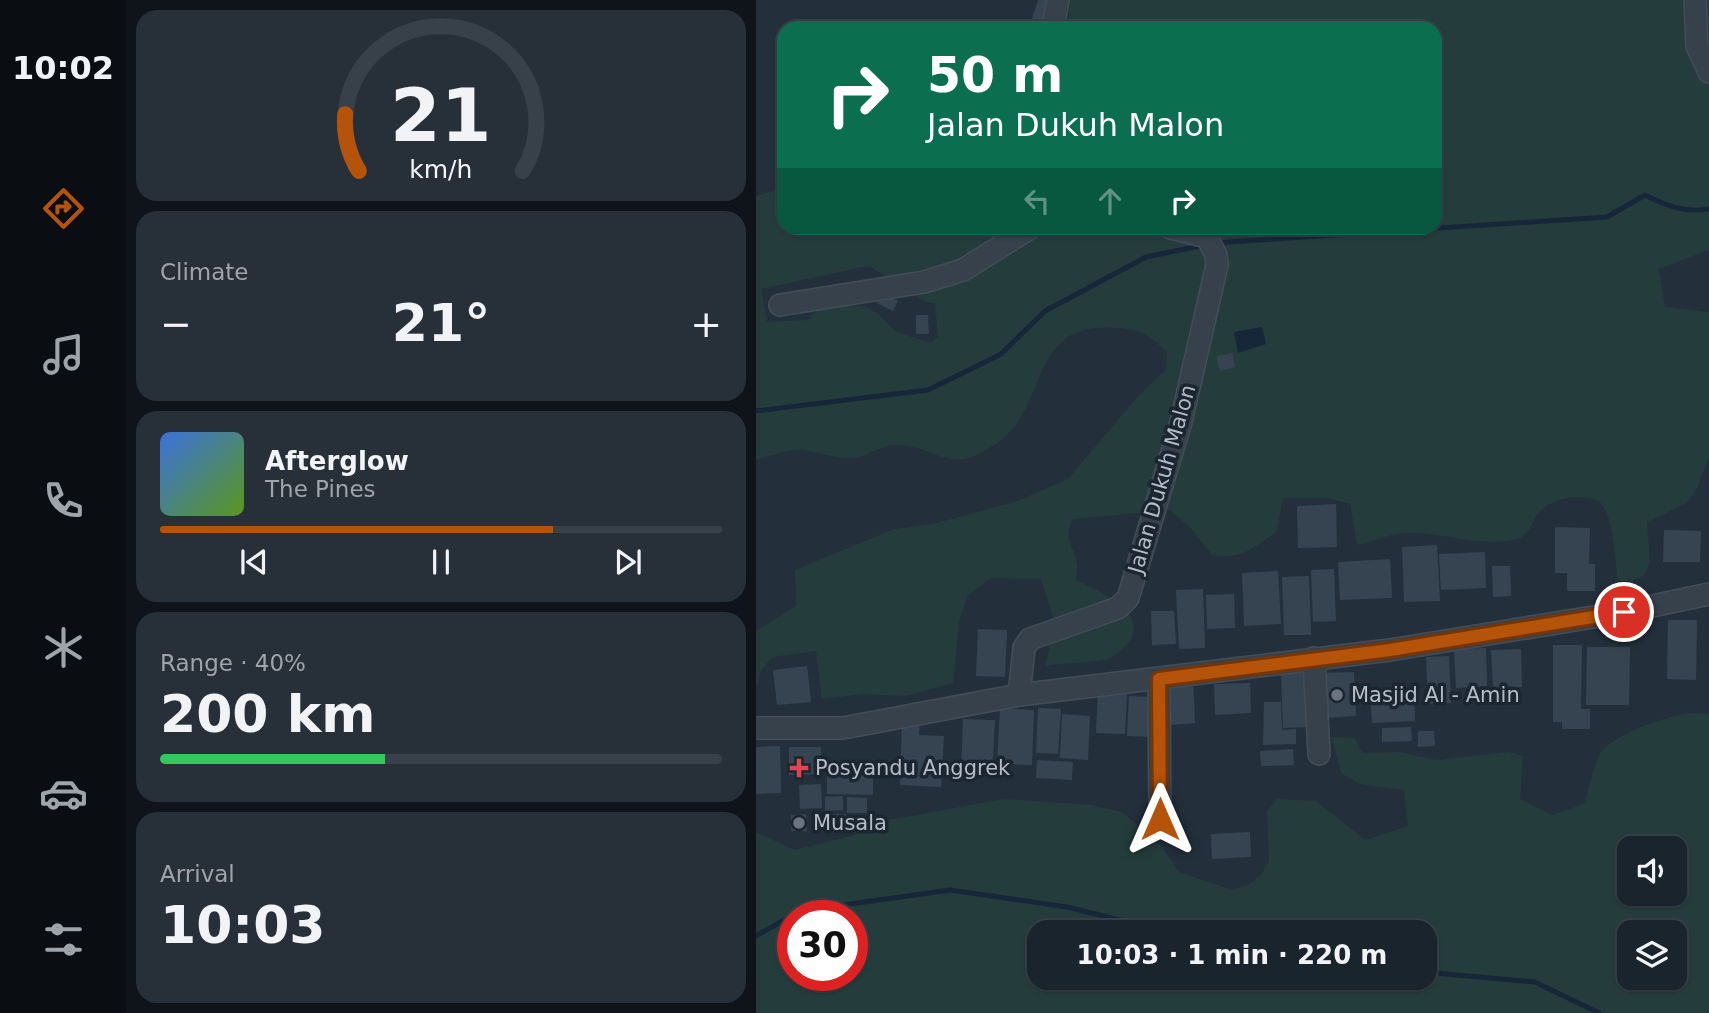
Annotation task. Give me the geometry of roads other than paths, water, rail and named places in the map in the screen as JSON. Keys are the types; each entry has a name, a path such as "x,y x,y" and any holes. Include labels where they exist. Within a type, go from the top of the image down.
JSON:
{"street":[{"path":"1054,21 1058,0"},
{"path":"1695,0 1697,46 1709,72"},
{"path":"780,305 924,282 962,270 1019,235"},
{"name":"Jalan Dukuh Malon","path":"1019,695 1024,648 1030,639 1118,608 1128,598 1181,422 1217,265 1212,246 1187,235"},
{"path":"756,728 844,728 1019,695 1390,650 1611,614 1709,594"},
{"path":"1314,658 1319,754"},
{"path":"1159,679 1160,819"}],"water":[{"path":"1262,327 1266,344 1238,353 1234,332"}],"waterway":[{"path":"1442,228 1607,217 1645,195 1676,208 1709,209"},
{"path":"1214,243 1335,235"},
{"path":"756,411 928,390 1001,354 1045,311 1146,257 1205,245"},
{"path":"756,936 800,911 950,890 1067,907 1120,920"},
{"path":"1437,973 1535,982 1599,1013"}],"place":[{"name":"Masjid Al - Amin","path":"1337,695"},
{"name":"Posyandu Anggrek","path":"799,768"},
{"name":"Musala","path":"799,823"}]}
